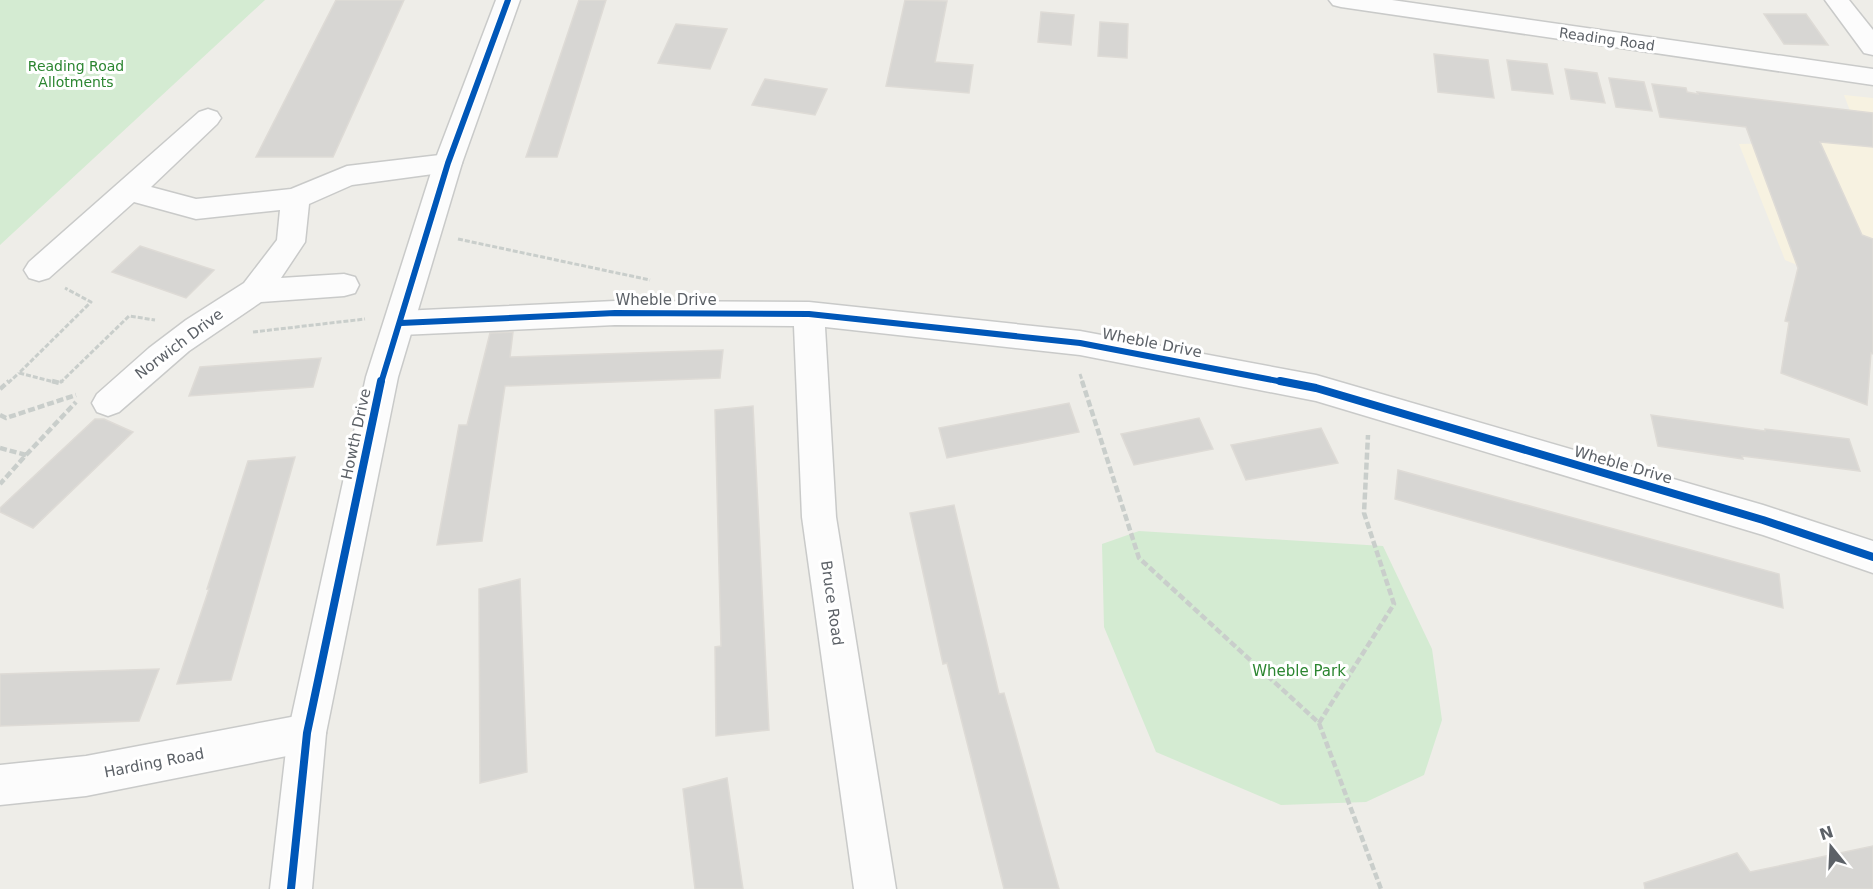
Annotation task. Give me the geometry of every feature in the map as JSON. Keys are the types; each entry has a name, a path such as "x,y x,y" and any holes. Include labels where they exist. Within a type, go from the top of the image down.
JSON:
{"street":[{"name":"Howth Drive","path":"291,889 307,733 382,377 388,320 427,232 448,163 508,0"},
{"name":"Reading Road","path":"1341,0 1873,77"},
{"path":"1837,0 1873,47"},
{"path":"39,270 208,118"},
{"path":"129,191 196,209 295,199 347,176 448,163"},
{"name":"Norwich Drive","path":"108,403 134,378 204,322 255,291 291,242 295,199"},
{"name":"Norwich Drive","path":"255,291 344,285"},
{"name":"Wheble Drive","path":"388,320 615,313 809,314 1080,343 1316,388 1763,520 1873,557"},
{"name":"Bruce Road","path":"809,314 819,517 875,889"},
{"name":"Harding Road","path":"0,785 86,776 307,733"}],"path":[{"path":"427,232 659,282"},
{"path":"0,389 91,302 64,288 73,281"},
{"path":"19,373 60,383 129,316 183,323 204,322"},
{"path":"247,333 388,320"},
{"path":"1080,343 1080,380 1139,558 1319,723 1382,889"},
{"path":"0,415 6,418 86,392 0,484"},
{"path":"1319,723 1394,604 1364,513 1369,429 1382,408"},
{"path":"0,448 26,455"}],"shaded area":[{"path":"1844,95 1873,98 1873,297 1785,260 1739,144 1820,142 1852,116"}],"green space":[{"name":"Reading Road Allotments","path":"0,0 265,0 0,245"},
{"name":"Wheble Park","path":"1139,531 1383,546 1432,649 1442,720 1424,775 1366,802 1281,805 1156,752 1104,627 1102,544"}],"building":[{"path":"336,0 404,0 333,157 256,157"},
{"path":"579,0 606,0 557,157 526,157"},
{"path":"905,0 947,1 935,62 973,65 969,93 886,86"},
{"path":"1041,12 1074,15 1071,45 1038,42"},
{"path":"1764,14 1806,14 1828,45 1784,44"},
{"path":"1100,22 1128,24 1127,58 1098,56"},
{"path":"676,24 727,29 710,69 658,63"},
{"path":"1434,54 1488,60 1494,98 1438,92"},
{"path":"1507,60 1547,64 1553,94 1512,90"},
{"path":"1565,69 1597,73 1605,103 1571,99"},
{"path":"1609,78 1644,82 1652,111 1616,107"},
{"path":"765,79 827,89 815,115 752,105"},
{"path":"1652,84 1686,88 1687,92 1698,94 1697,92 1873,113 1873,147 1820,142 1862,235 1873,239 1873,354 1871,353 1867,405 1781,373 1789,322 1785,321 1798,268 1746,127 1660,117"},
{"path":"140,246 214,270 186,298 112,272"},
{"path":"513,332 510,357 723,350 720,378 505,386 482,541 437,545 459,425 467,425 490,333"},
{"path":"321,358 313,387 189,396 200,367"},
{"path":"1069,403 1079,432 947,458 939,428"},
{"path":"753,406 769,730 716,736 715,647 721,646 715,410"},
{"path":"1651,415 1765,431 1765,429 1849,439 1860,471 1742,456 1743,459 1658,446"},
{"path":"1199,418 1213,449 1134,465 1121,434"},
{"path":"95,419 104,419 133,432 33,528 0,512 0,508"},
{"path":"1321,428 1338,463 1246,480 1231,445"},
{"path":"295,457 231,680 177,684 248,461"},
{"path":"1398,470 1779,574 1783,608 1395,499"},
{"path":"954,505 999,694 1004,693 1059,889 1004,889 947,663 943,664 910,513"},
{"path":"520,579 527,772 480,783 479,589"},
{"path":"159,669 139,721 0,726 0,674"},
{"path":"727,778 743,889 695,889 683,789"},
{"path":"1873,846 1873,889 1645,889 1644,883 1737,853 1750,872"}],"cycle path":[{"path":"291,889 307,733 382,377 448,163 508,0"},
{"path":"401,323 615,313 809,314 1080,343 1316,388 1763,520 1873,557"}]}
